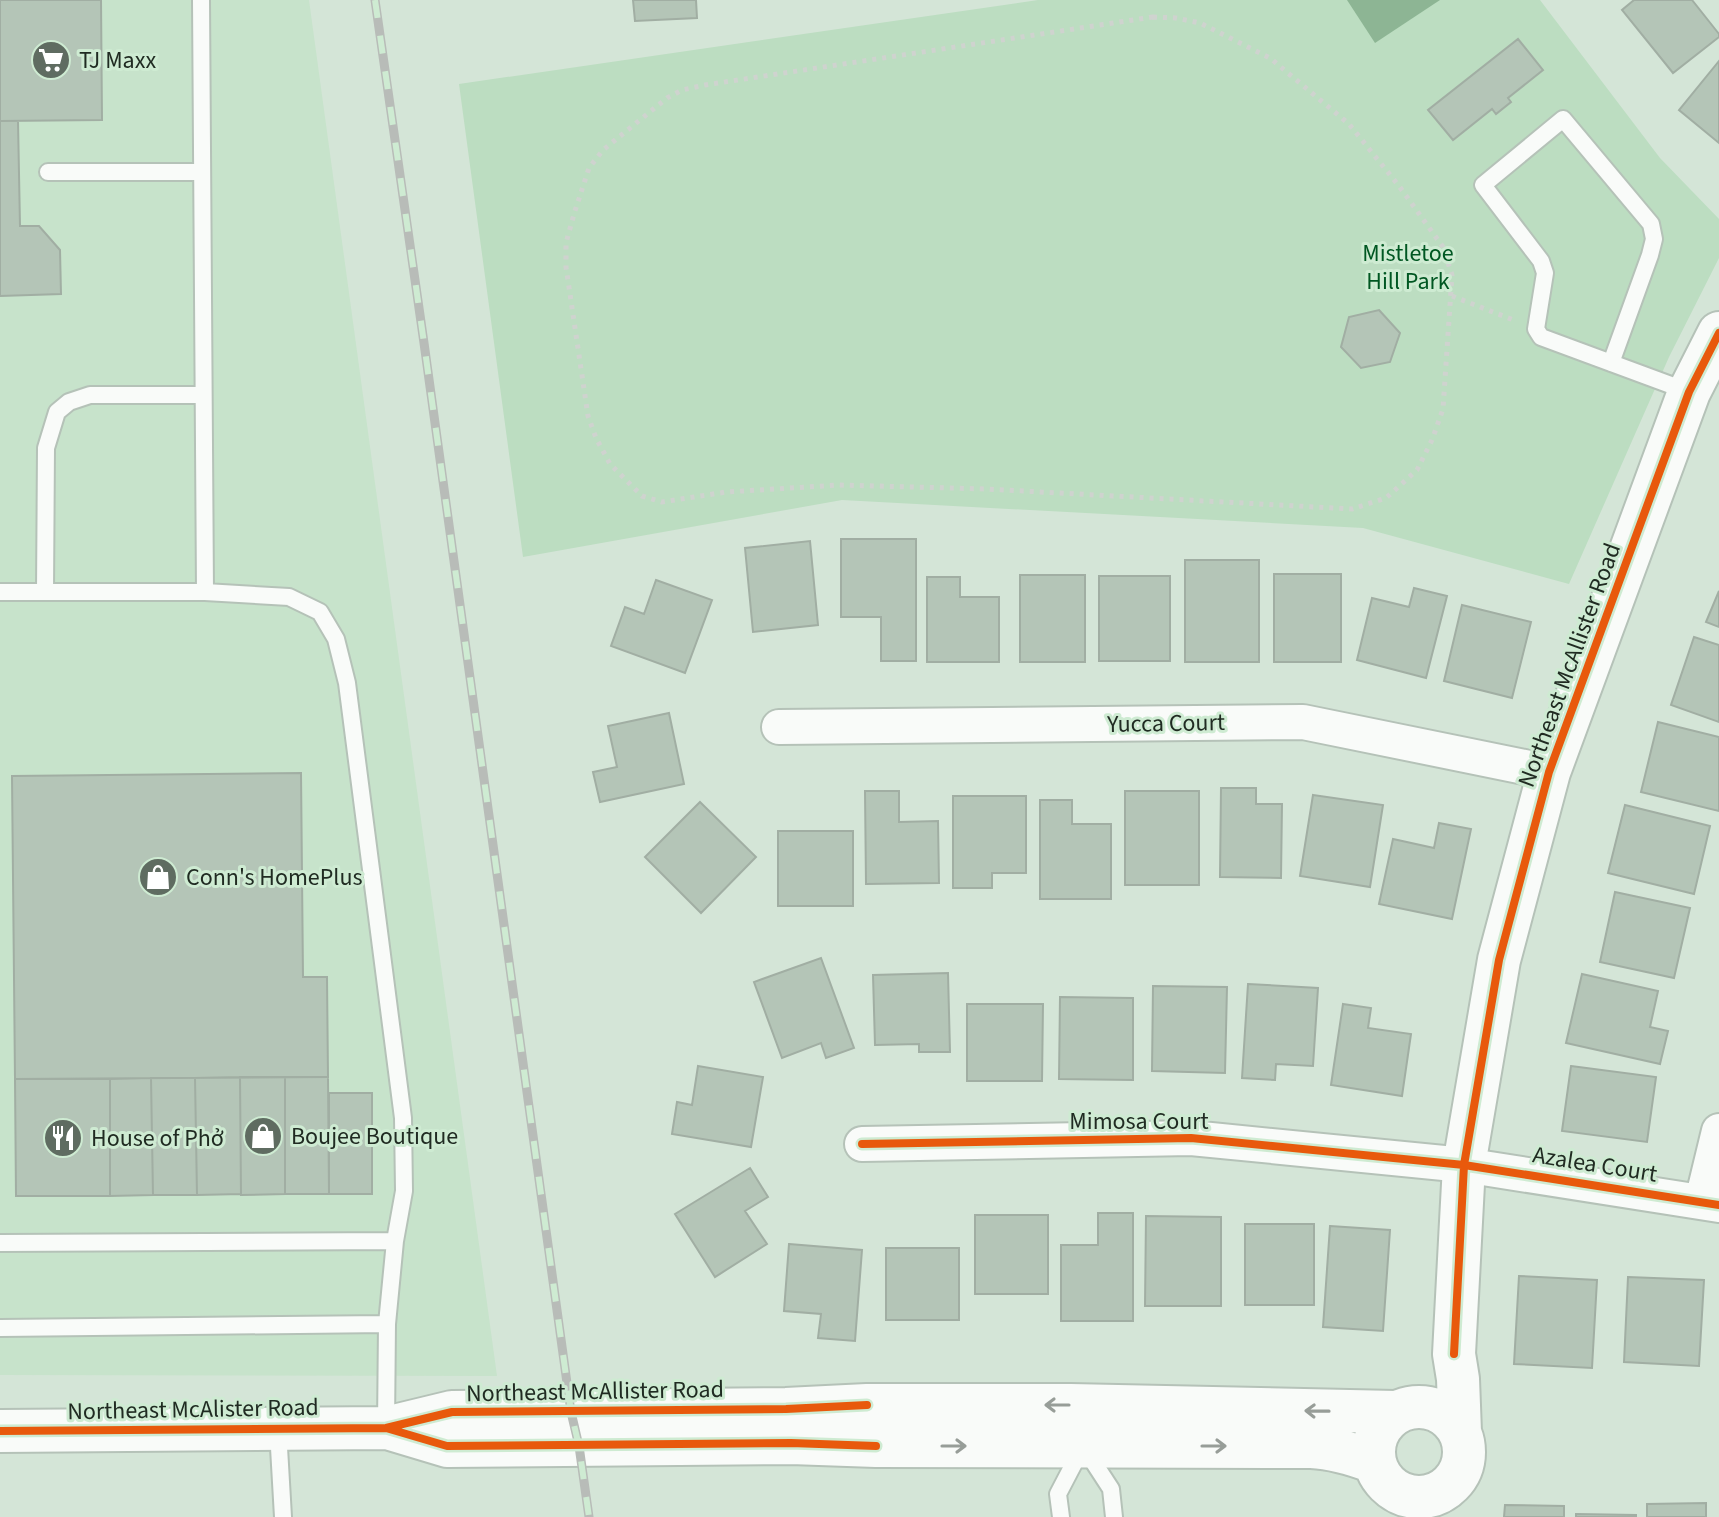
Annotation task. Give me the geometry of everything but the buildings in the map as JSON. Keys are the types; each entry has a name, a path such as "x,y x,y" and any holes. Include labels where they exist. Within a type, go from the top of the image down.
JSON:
{"street":[{"name":"Northeast McAllister Road","path":"1460,1432 1454,1354 1464,1165 1499,960 1549,772 1689,392 1719,333"},
{"name":"Yucca Court","path":"779,727 1303,722 1549,772"},
{"path":"1711,1203 1719,1131"},
{"name":"Mimosa Court","path":"862,1144 1191,1138 1464,1165"},
{"name":"Azalea Court","path":"1464,1165 1711,1203"},
{"path":"1402,1409 1423,1406 1437,1410 1451,1419 1460,1432 1464,1447 1463,1462 1443,1503 1432,1496 1416,1497 1404,1506 1379,1476 1373,1448 1376,1434 1384,1421 1402,1409 1454,1354"},
{"name":"Northeast McAllister Road","path":"386,1428 452,1412 786,1409 867,1405 1402,1409"},
{"path":"386,1428 447,1446 791,1443 1324,1447 1374,1462"},
{"name":"Northeast McAlister Road","path":"0,1431 386,1428"}],"lane":[{"path":"201,0 205,592"},
{"path":"1611,363 1654,239 1651,224 1563,119 1483,185 1541,261 1545,273 1536,329 1541,337 1689,392"},
{"path":"48,172 202,172"},
{"path":"45,592 46,448 57,412 69,402 90,395 203,395"},
{"path":"0,592 205,592 289,597 320,612 336,639 347,683 403,1118 404,1191 395,1241 387,1324 386,1428"},
{"path":"0,1243 395,1241"},
{"path":"0,1328 387,1324"},
{"path":"278,1429 283,1517"},
{"path":"1061,1517 1058,1494 1083,1446 1111,1489 1114,1517"}],"path":[{"path":"1153,17 1176,18 1200,23 1270,58 1349,124 1443,247 1452,275 1452,296 1443,409 1432,440 1417,470 1386,498 1352,509 986,489 839,485 726,492 662,502 642,496 634,489 610,464 596,438 588,416 566,267 566,243 589,168 603,150 667,98 682,90 1153,17"},
{"path":"1452,296 1536,329"}],"shaded area":[{"path":"0,0 309,0 497,1376 0,1375"},
{"path":"1347,0 1440,0 1375,43"}],"green space":[{"name":"Mistletoe Hill Park","path":"1038,0 1540,0 1660,158 1719,219 1719,258 1669,357 1569,584 1363,528 842,500 523,557 459,84"}],"railway":[{"path":"375,0 571,1412 589,1517"}],"cycle path":[{"path":"1454,1354 1464,1165 1499,960 1549,772 1689,392 1719,333"},
{"path":"862,1144 1191,1138 1464,1165 1719,1205"},
{"path":"0,1431 386,1428 452,1412 786,1409 867,1405"},
{"path":"386,1428 447,1446 791,1443 876,1446"}],"place":[{"name":"TJ Maxx","path":"51,60"},
{"name":"Conn's HomePlus","path":"158,877"},
{"name":"Boujee Boutique","path":"263,1136"},
{"name":"House of Phở","path":"63,1138"}]}
